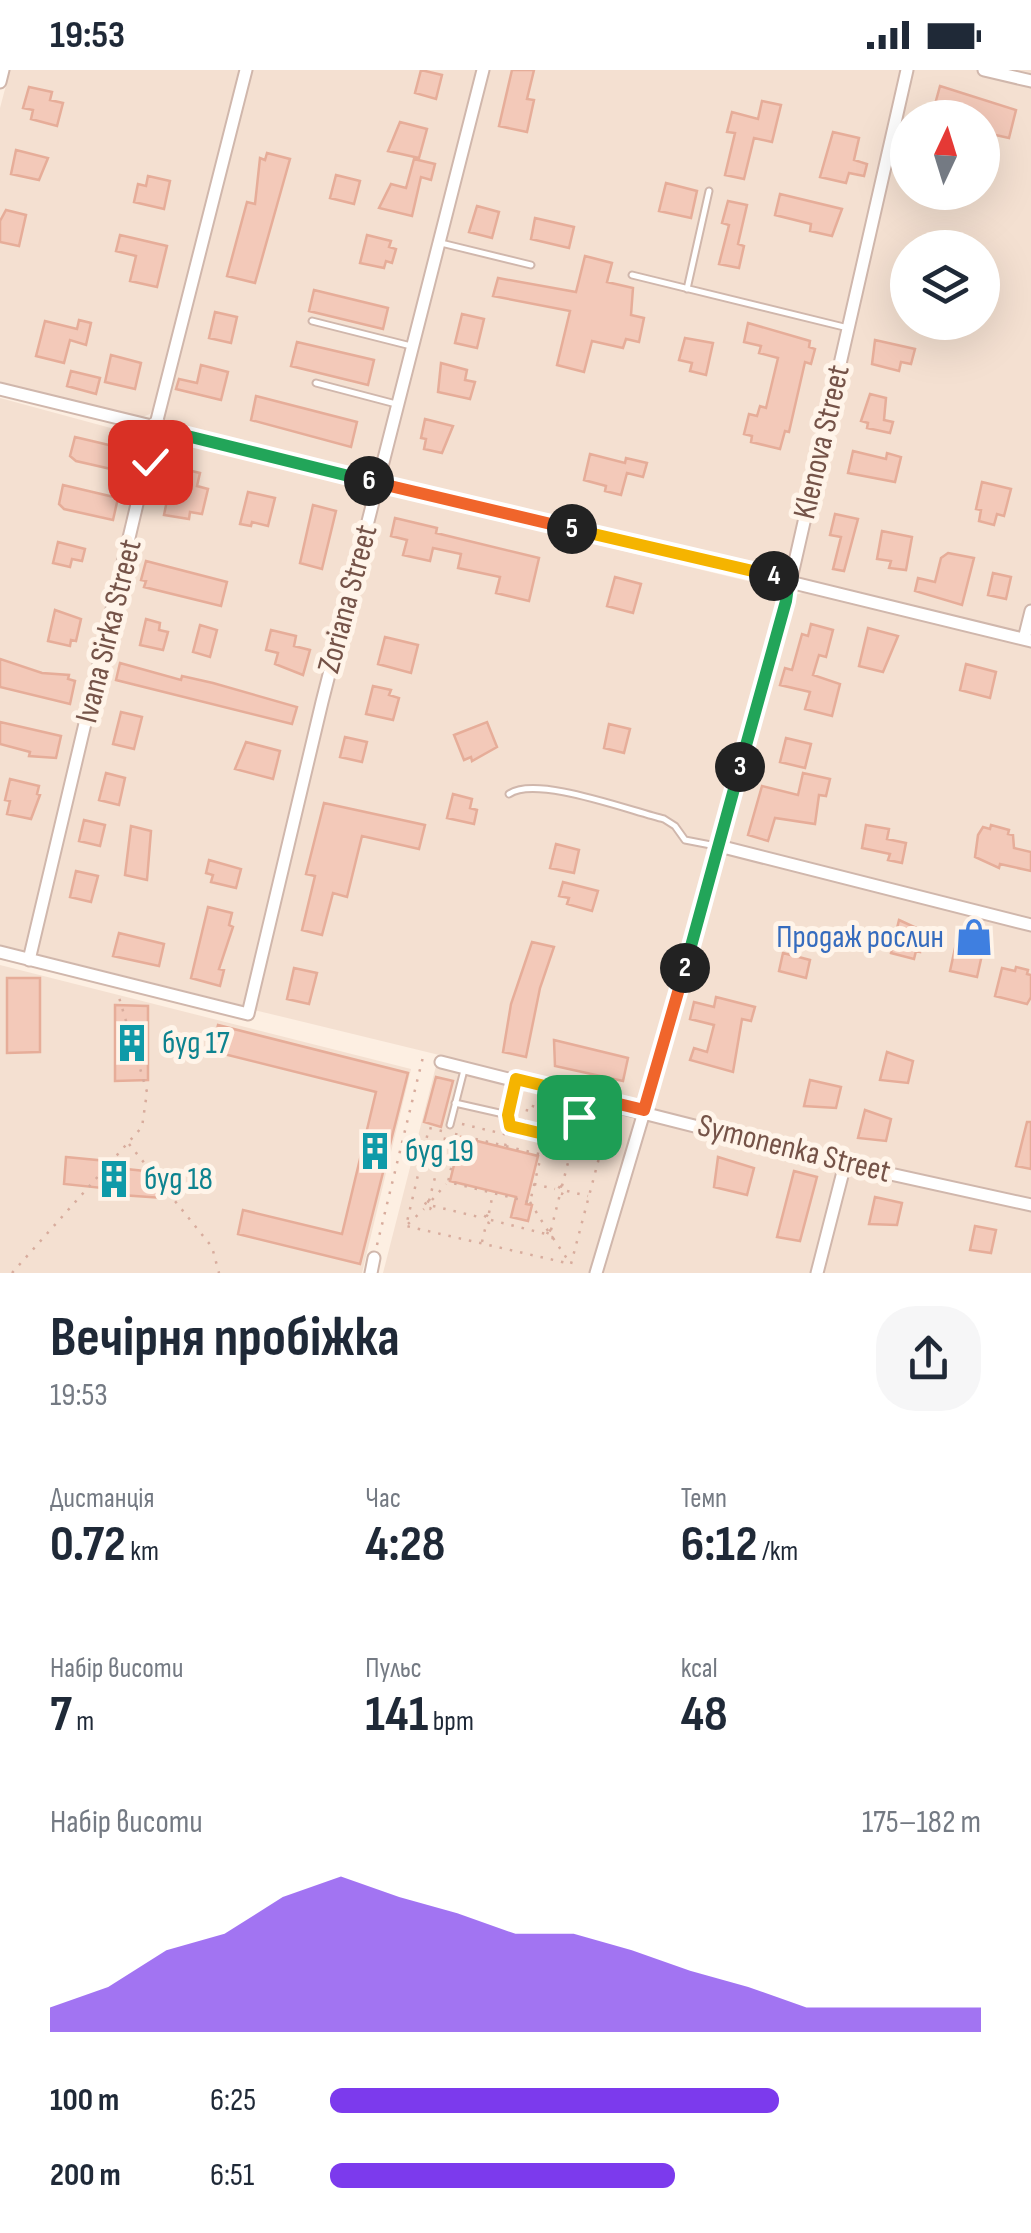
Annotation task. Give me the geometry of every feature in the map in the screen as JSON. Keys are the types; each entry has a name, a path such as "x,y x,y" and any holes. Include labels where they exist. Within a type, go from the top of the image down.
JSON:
{"street":[{"path":"0,82 3,70"},
{"name":"Ivana Sirka Street","path":"29,960 155,428 246,70"},
{"name":"Zoriana Street","path":"114,980 248,1014 322,702 483,70"},
{"name":"Klenova Street","path":"596,1273 789,580 906,70"},
{"path":"984,70 1031,81"},
{"path":"0,389 1028,640 1031,611"},
{"path":"718,846 1031,926"},
{"path":"0,952 114,980"},
{"name":"Symonenka Street","path":"441,1062 644,1110 845,1164 1031,1205"},
{"path":"817,1273 845,1164"},
{"path":"371,1273 374,1258"}],"lane":[{"path":"687,289 709,191"},
{"path":"440,243 532,265"},
{"name":"Klenova Street","path":"632,275 849,328"},
{"path":"312,322 414,346"},
{"path":"316,383 399,405"},
{"path":"509,794 529,786 560,793 664,819 685,840 718,846"},
{"path":"449,1126 464,1067"},
{"path":"456,1103 508,1115 516,1079"}],"path":[{"path":"12,1273 142,1126 147,1092 114,980"},
{"path":"374,1258 423,1057"},
{"path":"522,1129 528,1105 608,1124"},
{"path":"505,1146 510,1126 508,1115"},
{"path":"548,1232 564,1188 579,1117"},
{"path":"449,1126 459,1135 541,1155 608,1124"},
{"path":"571,1264 608,1124"},
{"path":"431,1203 449,1126"},
{"path":"406,1226 428,1128 449,1126 508,1135"},
{"path":"510,1126 572,1142"},
{"path":"496,1144 499,1133"},
{"path":"406,1226 448,1182 459,1135"},
{"path":"128,1142 212,1247 219,1273"},
{"path":"541,1155 530,1202 571,1264"},
{"path":"448,1182 530,1202"},
{"path":"534,1184 589,1196"},
{"path":"557,1189 560,1194"},
{"path":"482,1244 493,1193"},
{"path":"431,1203 485,1221 548,1232"},
{"path":"488,1215 492,1220"},
{"path":"406,1226 571,1264"}],"shaded area":[{"path":"10,70 241,70 157,401 150,414 137,419 0,384 0,108"},
{"path":"251,70 1031,70 1031,634 171,428 164,419"},
{"path":"0,398 144,437 148,446 127,539 135,540 159,444 166,440 776,588 780,599 645,1090 639,1099 628,1101 0,948"},
{"path":"805,592 1031,647 1031,1273 383,1273 436,1066 651,1121 655,1093 791,603 796,595"},
{"path":"0,965 411,1069 362,1273 0,1273"}],"building":[{"path":"421,70 442,75 436,99 415,93"},
{"path":"512,70 534,70 527,99 534,100 527,132 499,126"},
{"path":"940,86 984,100 936,100"},
{"path":"29,87 52,92 50,100 63,103 57,126 31,119 33,110 23,108"},
{"path":"762,101 781,105 772,142 754,138 744,179 725,175 735,133 727,132 732,112 758,119"},
{"path":"1000,105 1016,110 1009,138 1000,136"},
{"path":"400,122 427,129 419,158 388,151"},
{"path":"833,132 859,138 854,160 867,164 864,176 849,173 846,183 820,177"},
{"path":"16,150 48,158 39,180 11,174"},
{"path":"267,153 290,159 255,283 227,276 247,202 255,204 260,158 265,160"},
{"path":"414,159 435,164 431,180 421,177 412,216 379,208 391,184 406,188"},
{"path":"336,175 360,181 354,204 330,198"},
{"path":"148,176 170,181 164,209 134,202 138,184 146,186"},
{"path":"666,183 697,191 691,218 659,211"},
{"path":"780,194 842,209 832,236 810,231 811,224 775,215"},
{"path":"728,201 747,205 738,244 744,246 739,268 719,264 729,225 722,223"},
{"path":"477,206 499,212 492,238 469,232"},
{"path":"6,210 26,215 19,246 0,242 0,221"},
{"path":"535,218 574,227 569,248 531,239"},
{"path":"120,235 167,246 157,287 130,281 136,256 116,251"},
{"path":"367,235 391,241 389,247 396,249 392,263 386,261 384,268 360,263"},
{"path":"585,256 612,263 607,282 633,288 631,315 644,318 639,342 626,339 623,348 592,341 584,372 557,365 570,311 493,296 498,278 576,292"},
{"path":"314,290 388,308 383,329 309,311"},
{"path":"215,312 237,317 231,343 209,338"},
{"path":"462,314 484,319 477,348 455,343"},
{"path":"79,320 91,323 86,345 70,340 64,363 36,356 45,321 77,329"},
{"path":"748,323 810,341 809,347 815,349 811,364 805,362 789,432 785,431 780,449 751,442 752,436 744,434 749,414 757,416 760,406 766,408 778,358 759,353 761,346 744,342"},
{"path":"685,338 713,343 706,375 690,371 692,363 679,360"},
{"path":"875,340 915,349 911,364 901,362 899,371 872,364"},
{"path":"297,342 374,360 368,385 291,366"},
{"path":"111,355 141,363 135,389 105,382"},
{"path":"441,363 467,370 465,380 475,382 470,399 438,392"},
{"path":"201,365 228,372 221,400 176,389 179,379 197,383"},
{"path":"71,371 100,378 96,394 67,386"},
{"path":"870,394 886,398 884,420 893,422 890,433 867,428 868,423 861,421"},
{"path":"256,396 357,422 351,447 251,420"},
{"path":"425,419 453,426 442,453 424,449 426,439 421,438"},
{"path":"75,437 130,450 124,472 76,461 70,456"},
{"path":"853,451 886,459 887,453 901,457 895,482 848,473"},
{"path":"590,454 625,463 626,458 647,463 643,477 627,473 621,495 605,491 606,486 584,480"},
{"path":"179,468 200,473 197,486 208,489 202,514 190,512 189,519 164,515 172,476 176,477"},
{"path":"982,482 1011,489 1004,516 997,514 994,525 979,521 981,510 976,509"},
{"path":"63,485 118,498 113,520 64,509 59,504"},
{"path":"248,492 275,498 268,526 240,524"},
{"path":"313,505 336,511 322,569 300,563"},
{"path":"835,514 858,519 844,571 833,569 841,537 830,535"},
{"path":"395,518 437,528 436,533 539,558 529,601 496,593 500,577 458,568 461,554 433,548 430,561 403,555 407,540 391,536"},
{"path":"882,531 912,537 906,570 889,568 891,561 877,559"},
{"path":"58,542 85,549 82,561 72,559 70,567 53,563"},
{"path":"948,553 974,558 962,605 915,591 918,578 935,582 941,558"},
{"path":"146,561 227,582 221,606 144,587 146,581 141,580"},
{"path":"993,573 1011,577 1006,599 988,595"},
{"path":"615,577 641,584 633,613 607,606"},
{"path":"55,610 81,619 76,641 71,640 70,646 48,641"},
{"path":"146,619 160,623 159,630 168,632 163,650 140,645"},
{"path":"811,624 833,630 826,657 819,655 813,675 840,684 832,716 805,709 810,692 780,685 785,668 792,670 802,634 808,636"},
{"path":"200,625 217,630 210,657 193,652"},
{"path":"868,628 898,636 883,672 859,666"},
{"path":"271,630 296,636 294,646 310,650 303,675 275,664 278,653 266,650"},
{"path":"385,637 418,645 411,673 378,664"},
{"path":"0,659 42,673 69,675 68,679 75,681 70,704 0,687"},
{"path":"120,663 181,680 182,676 213,683 297,707 292,724 116,680"},
{"path":"966,664 996,672 990,698 960,690"},
{"path":"373,686 391,690 389,695 399,698 393,720 366,714"},
{"path":"121,712 142,717 134,749 113,744"},
{"path":"0,722 61,736 56,758 29,756 30,752 0,744"},
{"path":"487,722 497,747 472,761 471,757 464,760 454,735"},
{"path":"609,724 630,729 624,753 604,748"},
{"path":"345,737 367,742 362,762 340,757"},
{"path":"786,738 811,744 805,768 780,762"},
{"path":"246,742 280,751 273,779 235,769"},
{"path":"106,773 125,778 119,805 99,800"},
{"path":"803,773 830,779 826,796 819,795 815,824 775,818 768,841 748,835 762,786 798,795"},
{"path":"10,779 39,786 40,795 31,819 7,814 10,801 5,800"},
{"path":"453,794 472,799 470,808 477,810 474,824 447,818"},
{"path":"324,803 425,825 419,849 362,836 347,897 333,893 322,935 302,930 315,876 306,874"},
{"path":"84,820 105,825 100,846 79,841"},
{"path":"866,825 889,829 887,839 906,843 902,863 888,860 890,854 862,848"},
{"path":"991,825 1009,830 1014,848 1031,852 1031,871 1000,864 999,868 975,857 978,835 983,827 990,829"},
{"path":"131,826 151,831 147,880 125,875"},
{"path":"556,844 579,850 574,873 550,868"},
{"path":"209,860 241,869 236,888 211,882 213,875 206,873"},
{"path":"76,871 98,876 91,902 70,897"},
{"path":"563,882 598,891 592,911 567,904 569,898 559,896"},
{"path":"208,907 232,913 229,925 233,927 219,969 224,970 220,986 191,978"},
{"path":"899,920 921,930 920,952 916,951 914,959 891,953"},
{"path":"119,933 164,944 159,966 113,956"},
{"path":"957,939 984,946 977,977 950,971"},
{"path":"532,942 554,947 540,988 526,1057 503,1052 511,1004"},
{"path":"783,953 810,960 806,978 779,971"},
{"path":"1016,967 1031,975 1031,997 1027,1004 995,996 1002,968 1015,971"},
{"path":"294,968 317,973 309,1004 287,999"},
{"path":"7,978 40,978 40,1052 7,1053"},
{"path":"716,997 755,1007 751,1021 742,1019 733,1072 690,1060 694,1048 707,1052 714,1025 690,1019 694,1002 714,1007"},
{"name":"буд 17","path":"115,1005 148,1006 148,1080 115,1081"},
{"name":"буд 19","path":"218,1025 408,1073 360,1264 238,1234 243,1210 342,1234 376,1092 212,1051"},
{"path":"554,1040 628,1058 623,1081 555,1066"},
{"path":"887,1052 913,1061 908,1083 880,1080"},
{"path":"436,1077 453,1081 441,1127 424,1122"},
{"path":"810,1080 841,1087 836,1108 804,1106"},
{"path":"865,1110 891,1119 886,1141 858,1138"},
{"path":"1027,1122 1031,1122 1031,1169 1016,1166"},
{"path":"461,1137 538,1156 526,1204 532,1205 528,1221 511,1217 516,1197 450,1181"},
{"name":"буд 18","path":"66,1157 117,1162 117,1168 165,1173 163,1198 64,1184"},
{"path":"718,1157 754,1168 747,1195 714,1187"},
{"path":"794,1171 817,1177 800,1241 777,1237"},
{"path":"875,1197 902,1203 897,1225 869,1224"},
{"path":"975,1226 996,1230 991,1253 970,1250"}],"place":[{"name":"Продаж рослин","path":"974,937"},
{"name":"буд 17","path":"132,1043"},
{"name":"буд 19","path":"375,1151"},
{"name":"буд 18","path":"114,1179"}],"route":[{"path":"150,462 155,428 789,580 644,1110 516,1079 508,1115 510,1126 569,1140 574,1138 579,1117"}]}
